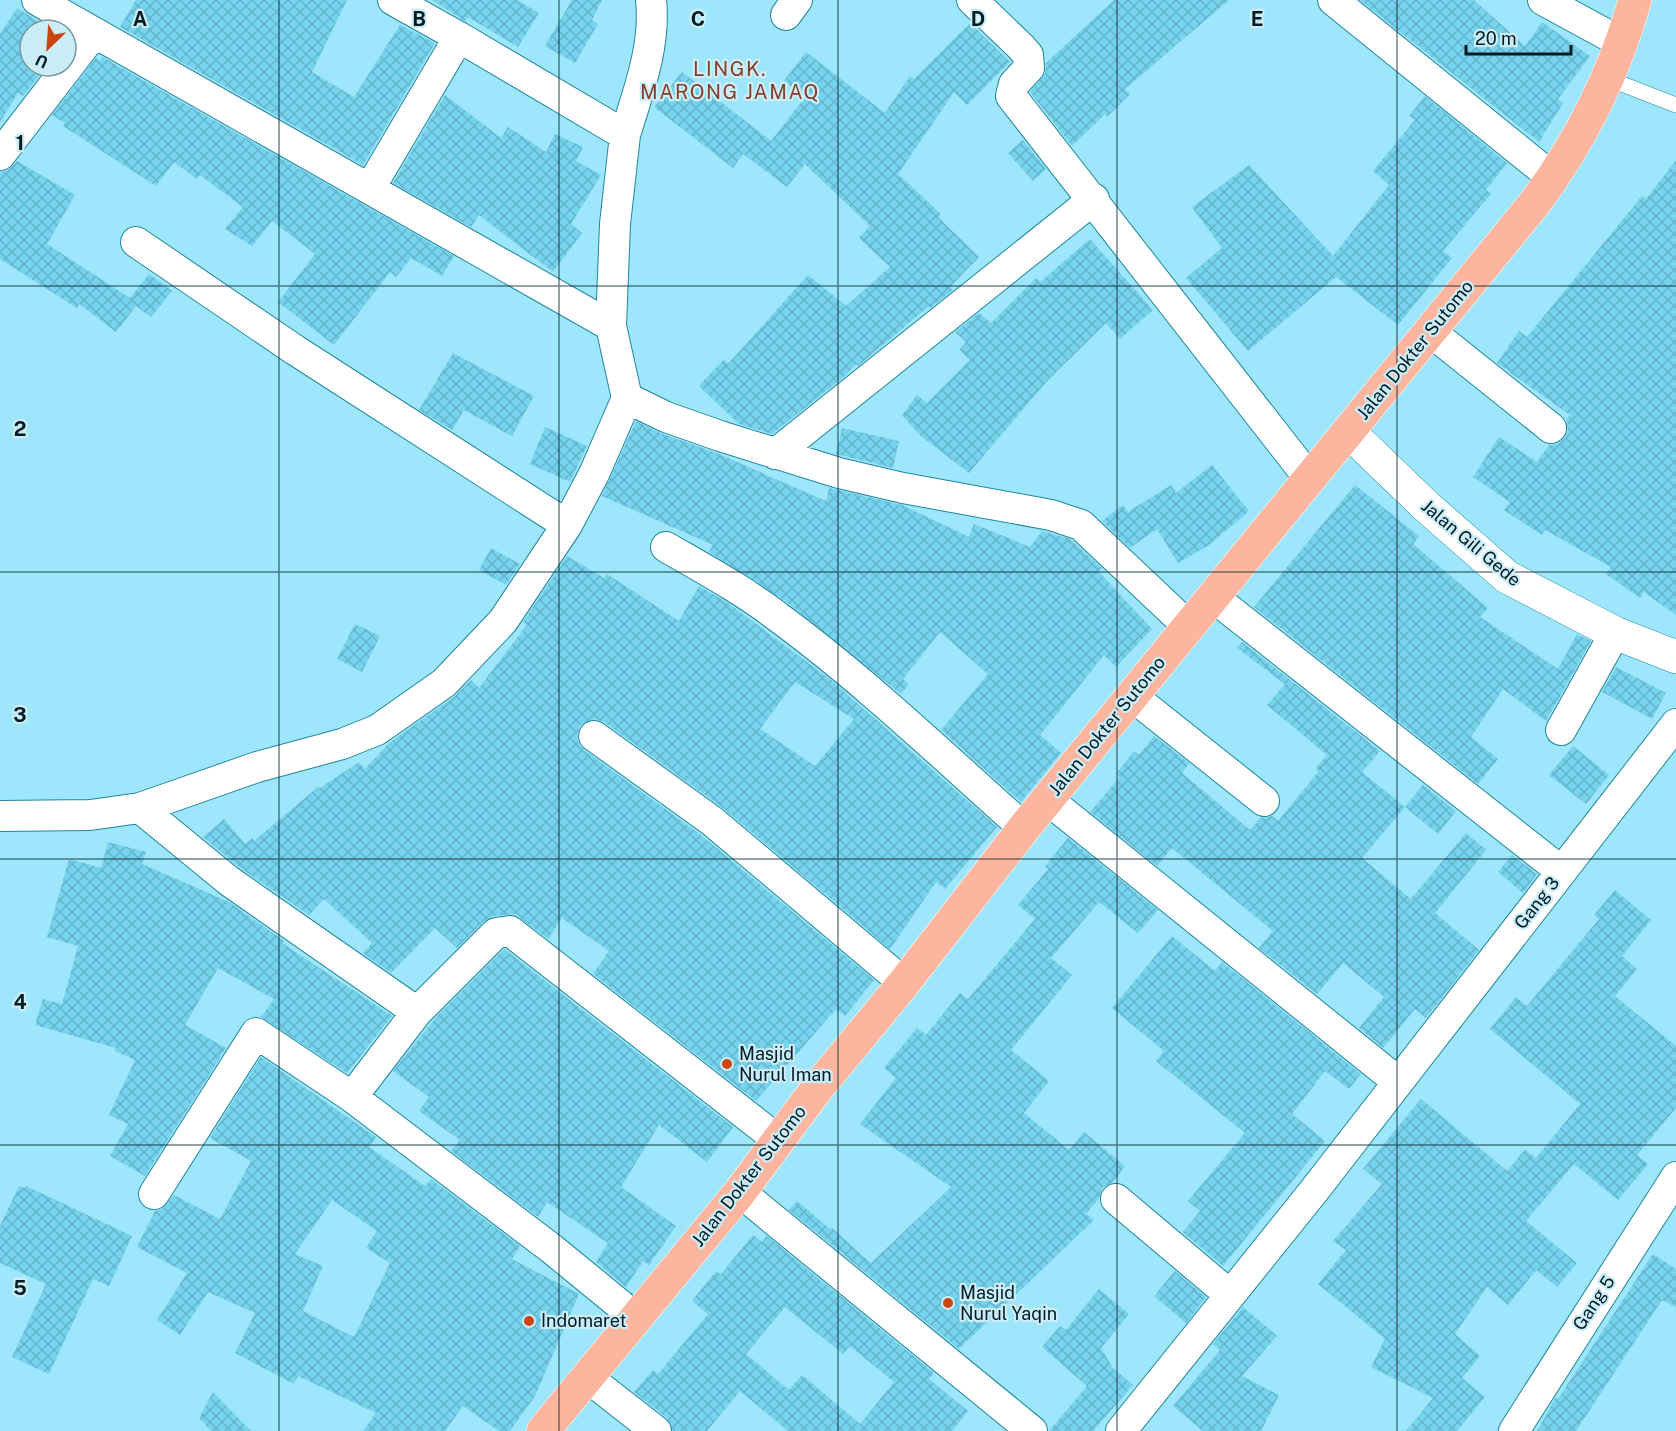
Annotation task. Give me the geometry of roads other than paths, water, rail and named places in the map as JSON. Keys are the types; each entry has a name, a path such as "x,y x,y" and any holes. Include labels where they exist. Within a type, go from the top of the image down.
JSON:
{"main road":[{"name":"Jalan Dokter Sutomo","path":"543,1431 740,1192 778,1140 1047,799 1431,332 1553,178 1575,143 1609,79 1635,0"}],"street":[{"path":"37,0 611,326"},
{"path":"393,0 625,135"},
{"path":"0,816 90,815 140,808 257,767 342,744 377,730 444,683 503,621 567,525 594,474 627,398 611,326 615,224 625,135 646,65 653,16 651,0"},
{"path":"972,0 1028,55 1029,68 1014,84 1011,96 1094,199 1309,478"},
{"path":"1333,0 1553,178"},
{"path":"1543,0 1622,43"},
{"path":"0,155 94,33"},
{"path":"370,188 459,37"},
{"path":"775,454 1094,199"},
{"path":"136,242 296,350 567,525"},
{"path":"1431,332 1551,428"},
{"path":"627,398 666,417 775,454 903,488 1051,516 1081,525 1188,626"},
{"name":"Jalan Gili Gede","path":"1349,432 1427,507 1507,577 1525,589 1615,633 1676,657"},
{"path":"666,547 726,581 769,610 838,663 1024,828"},
{"path":"1213,597 1562,871"},
{"path":"1562,730 1615,633"},
{"path":"1132,696 1264,801"},
{"name":"Gang 3","path":"1121,1431 1676,724"},
{"path":"594,736 712,821 904,983"},
{"path":"1047,799 1397,1081"},
{"path":"140,808 229,881 417,1012"},
{"path":"352,1097 417,1012 496,933 510,931 778,1140"},
{"path":"154,1194 256,1034 352,1097 552,1249 635,1317"},
{"name":"Gang 5","path":"1514,1431 1676,1177"},
{"path":"740,1192 1032,1431"},
{"path":"1116,1199 1230,1295"},
{"path":"587,1377 656,1431"}],"lane":[{"path":"1609,79 1676,105"}],"place":[{"name":"Masjid Nurul Iman","path":"727,1064"},
{"name":"Masjid Nurul Yaqin","path":"948,1303"},
{"name":"Indomaret","path":"529,1321"}],"district":[{"name":"LINGK. MARONG JAMAQ","path":"730,80"}]}
